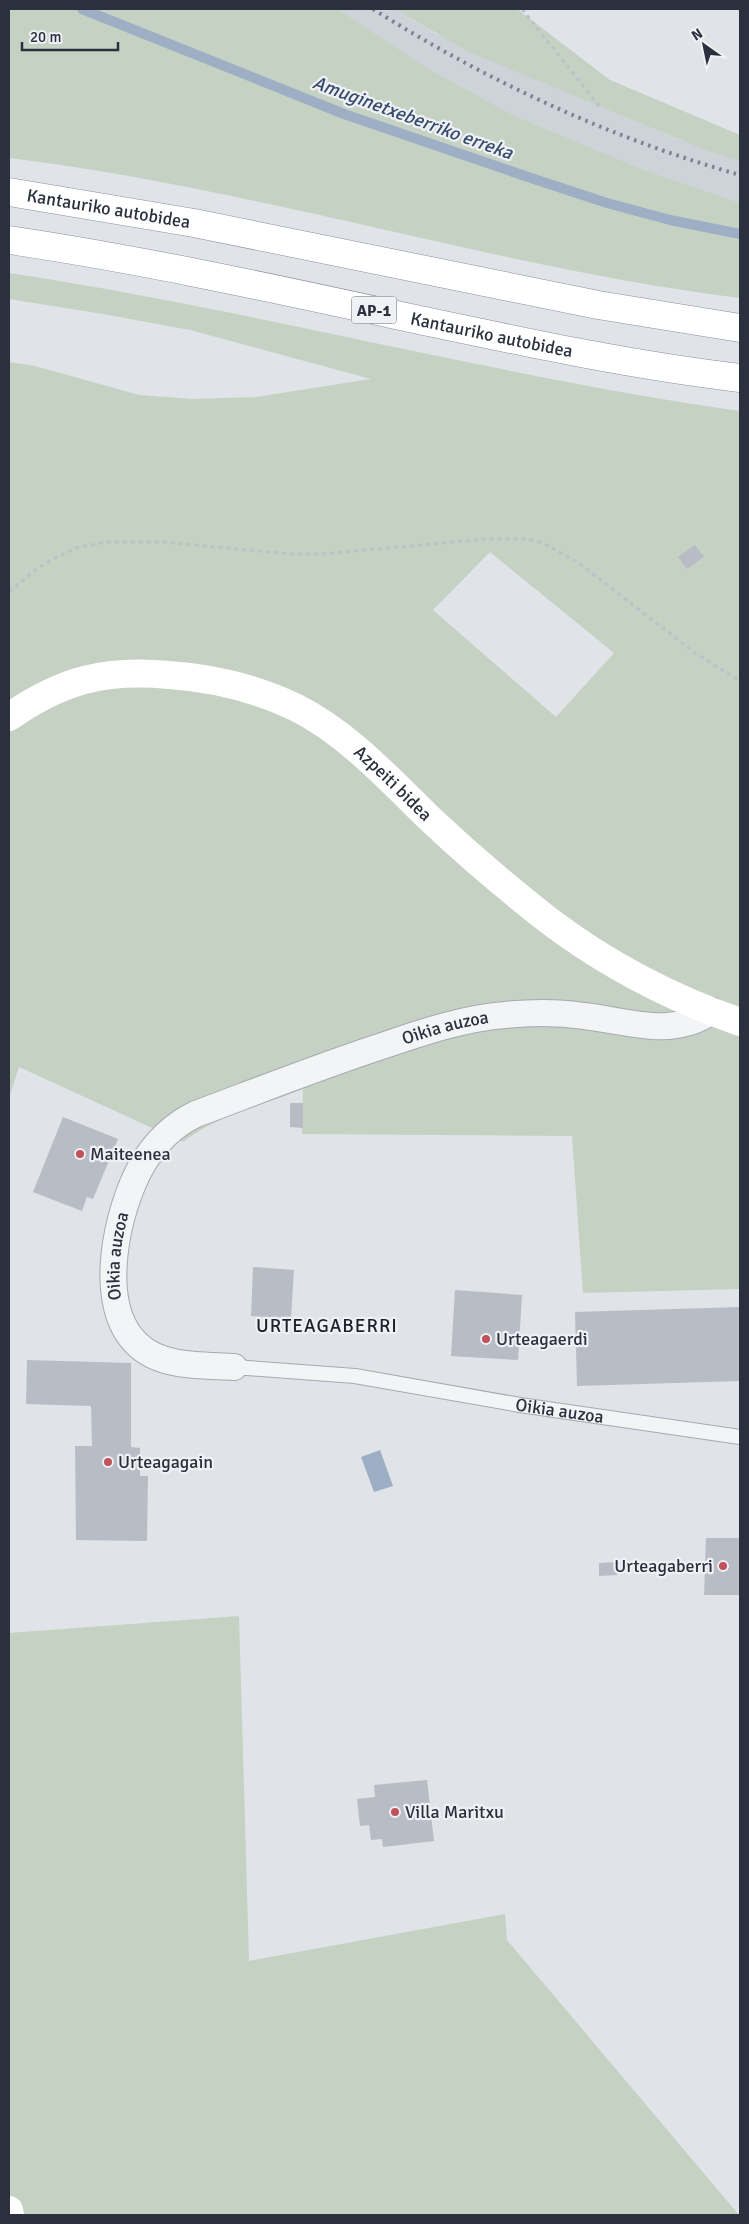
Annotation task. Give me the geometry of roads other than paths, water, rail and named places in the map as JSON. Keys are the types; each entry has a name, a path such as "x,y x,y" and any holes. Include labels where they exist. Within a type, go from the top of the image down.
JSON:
{"main road":[{"name":"Kantauriko autobidea","path":"9,192 194,222 598,306 740,328"},
{"name":"Kantauriko autobidea","path":"9,240 208,275 574,352 679,371 740,378"},
{"name":"Azpeiti bidea","path":"9,717 38,698 66,684 100,675 124,673 179,676 209,680 252,691 295,708 326,725 345,740 478,861 568,935 634,975 740,1022"},
{"path":"9,2210 10,2215"}],"street":[{"name":"Oikia auzoa","path":"234,1368 176,1362 154,1356 131,1338 118,1313 113,1278 114,1258 133,1183 142,1164 161,1139 178,1124 196,1114 344,1058 462,1022 503,1015 547,1013 596,1017 635,1026 666,1027 690,1022 712,1011"}],"lane":[{"name":"Oikia auzoa","path":"234,1368 354,1376 520,1405 740,1437"}],"water":[{"path":"380,1450 393,1486 374,1492 361,1457"}],"waterway":[{"name":"Amuginetxeberriko erreka","path":"82,9 344,114 531,178 607,203 670,220 740,234"}],"railway":[{"path":"373,9 460,60 550,105 644,144 740,175"}],"place":[{"name":"Maiteenea","path":"80,1154"},
{"name":"Urteagaerdi","path":"486,1339"},
{"name":"Urteagagain","path":"108,1462"},
{"name":"Urteagaberri","path":"723,1566"},
{"name":"Villa Maritxu","path":"395,1812"}],"district":[{"name":"URTEAGABERRI","path":"327,1325"}]}
